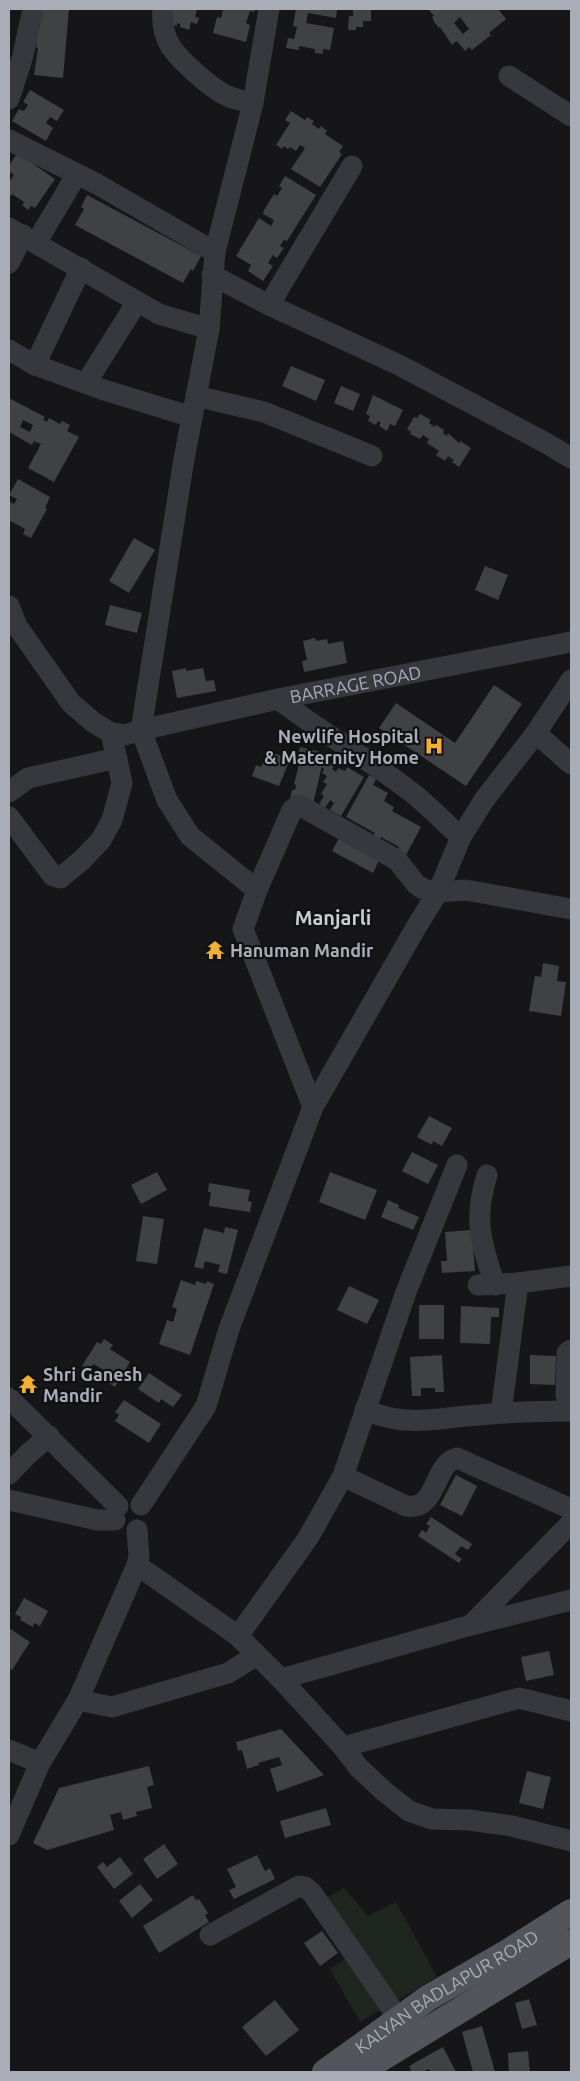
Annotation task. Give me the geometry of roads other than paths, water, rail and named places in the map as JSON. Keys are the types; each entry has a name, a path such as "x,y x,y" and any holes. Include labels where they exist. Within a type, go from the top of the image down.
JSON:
{"main road":[{"name":"KALYAN BADLAPUR ROAD","path":"325,2072 428,1998 508,1952 571,1912"},
{"path":"359,2072 571,1942"}],"street":[{"path":"9,100 16,55 33,9"},
{"path":"163,9 162,22 165,35 175,56 206,82 229,97 253,103"},
{"path":"257,890 190,836 167,800 141,730 192,417 209,329 215,252 253,103 268,9"},
{"path":"510,76 571,116"},
{"path":"9,140 77,174 215,252"},
{"path":"269,305 352,166"},
{"path":"9,263 23,235 77,174"},
{"path":"23,235 159,314 209,329"},
{"path":"35,365 81,268"},
{"path":"212,275 269,305 399,365 571,458"},
{"path":"86,383 137,302"},
{"path":"9,350 35,365 192,417"},
{"path":"196,396 264,412 372,456"},
{"path":"9,606 17,626 71,703 93,722 111,733 122,783 112,820 100,840 82,860 60,878 53,876 9,817"},
{"name":"BARRAGE ROAD","path":"111,733 125,736 141,730 278,699 571,642"},
{"path":"141,1506 206,1406 229,1329 313,1108 438,892 461,837 484,800 536,732 571,680"},
{"path":"278,699 311,725 347,746 411,792 461,837"},
{"path":"536,732 571,764"},
{"path":"9,792 28,778 116,758"},
{"path":"313,1108 243,929 257,890 292,810 299,805 397,860 416,884 424,889 438,892 466,890 571,909"},
{"path":"238,1636 308,1538 343,1476 406,1292 457,1165"},
{"path":"487,1175 478,1214 487,1285 571,1276"},
{"path":"501,1413 518,1283"},
{"path":"365,1410 385,1417 420,1422 569,1404 567,1353 571,1350"},
{"path":"9,1398 49,1436 117,1513 118,1526 124,1530 137,1530 142,1526 145,1519 145,1512 141,1506 130,1501 117,1513 97,1520 9,1500"},
{"path":"9,1474 49,1436"},
{"path":"343,1476 414,1508 427,1498 449,1461 457,1458 571,1509"},
{"path":"471,1625 571,1523"},
{"path":"9,1835 40,1764 78,1700 137,1565 139,1557 137,1530"},
{"path":"137,1565 238,1636 281,1679 360,1768 385,1792 409,1811 432,1819 469,1820 512,1826 571,1841"},
{"path":"281,1679 471,1625 571,1600"},
{"path":"78,1700 112,1707 228,1674 257,1655"},
{"path":"343,1747 519,1698 571,1711"},
{"path":"9,1750 40,1764"},
{"path":"210,1936 299,1886 305,1887 312,1893 399,2018"}],"place":[{"name":"Newlife Hospital & Maternity Home","path":"434,746"},
{"name":"Hanuman Mandir","path":"215,950"},
{"name":"Shri Ganesh Mandir","path":"28,1384"}],"district":[{"name":"Manjarli","path":"333,917"}]}
